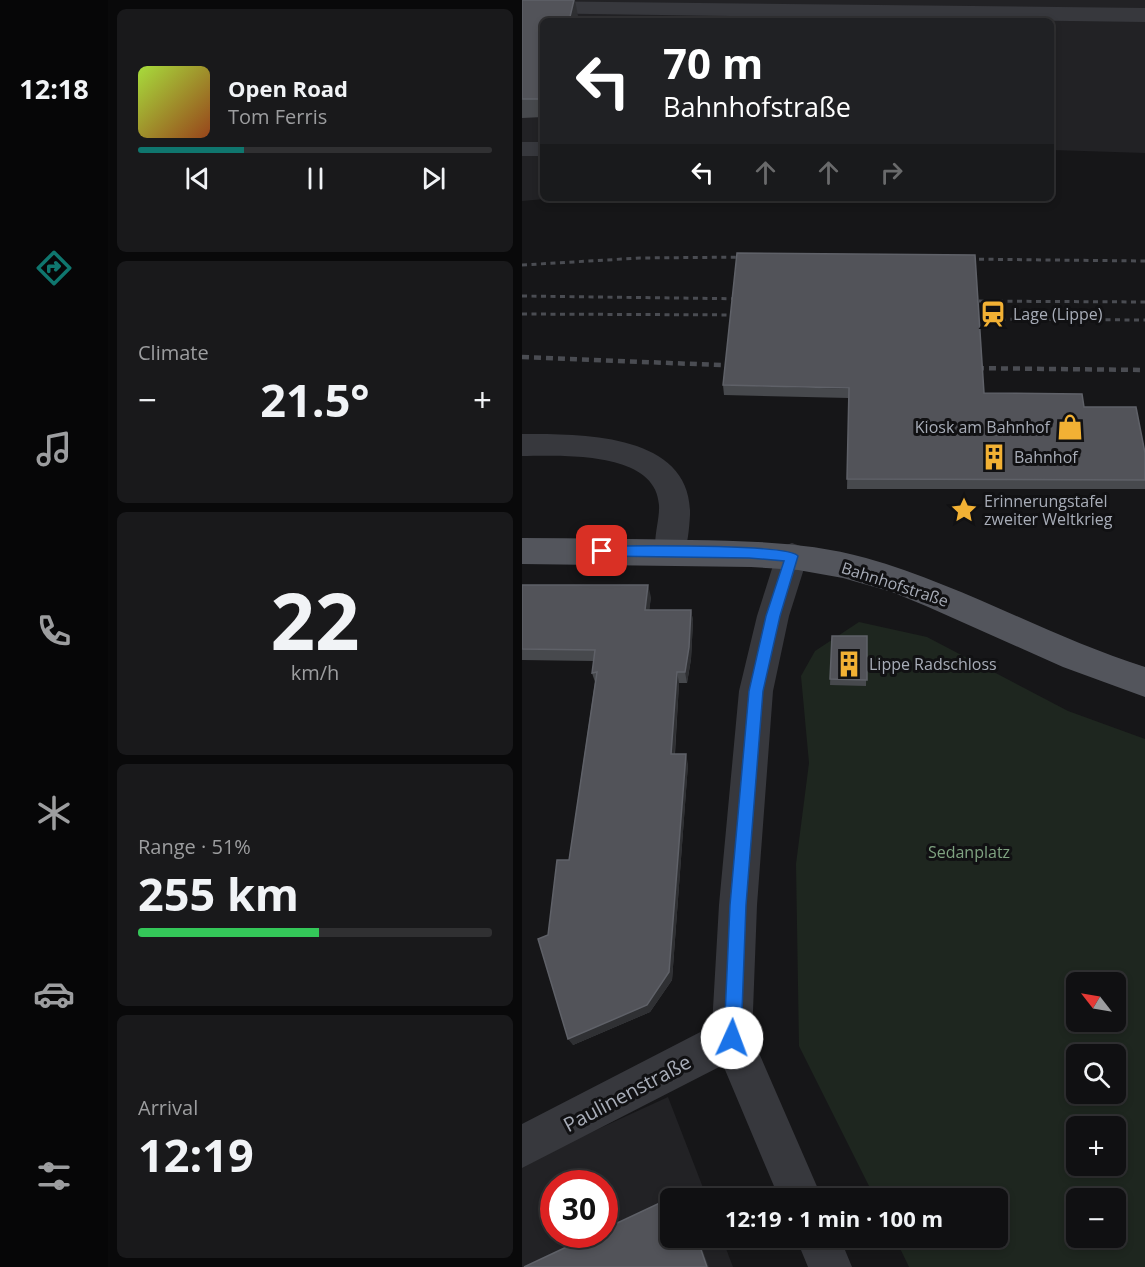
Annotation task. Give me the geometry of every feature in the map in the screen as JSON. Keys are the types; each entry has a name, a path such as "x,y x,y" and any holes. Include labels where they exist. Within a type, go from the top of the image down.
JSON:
{"main road":[{"name":"Bahnhofstraße","path":"522,551 749,553 792,556 865,571 932,593 1077,656 1145,682"}],"street":[{"path":"522,7 1145,15"},
{"path":"522,148 540,149"},
{"path":"522,445 577,445 628,454 655,467 672,492 674,512 669,552"},
{"path":"792,556 773,616 756,691 738,905 732,1038 797,1188"},
{"name":"Paulinenstraße","path":"522,1147 732,1038"},
{"path":"822,1248 830,1267"}],"shaded area":[{"path":"566,0 1145,0 1145,153 1054,150 1054,18 561,18"},
{"path":"522,23 540,23 540,199 522,201"},
{"path":"668,1097 703,1188 660,1188 660,1248 726,1248 733,1267 522,1267 522,1164"}],"green space":[{"name":"Sedanplatz","path":"859,622 927,637 1068,711 1145,739 1145,1267 909,1267 900,1248 1008,1248 1008,1188 870,1188 799,1046 796,864 809,763 801,676 815,651"}],"building":[{"path":"522,0 574,0 570,18 540,18 540,99 522,99"},
{"path":"737,253 975,255 984,393 1082,394 1084,407 1136,407 1145,453 1145,480 847,479 849,388 723,385"},
{"path":"522,585 648,585 645,610 691,610 685,672 677,672 671,754 686,754 669,972 647,1005 568,1039 538,939 548,935 557,860 569,860 597,672 592,673 595,650 522,649"},
{"name":"Lippe Radschloss","path":"832,636 867,636 867,680 830,679"},
{"path":"660,1203 660,1248 700,1248 707,1267 524,1267 564,1248 618,1248 618,1223"}],"railway":[{"path":"522,265 640,258 753,257"},
{"path":"960,259 1145,261"},
{"path":"522,296 750,299"},
{"path":"960,301 1145,302"},
{"path":"522,314 747,315"},
{"path":"963,319 1145,320"},
{"path":"522,357 743,366"},
{"path":"965,368 1145,370"}],"place":[{"name":"Lage (Lippe)","path":"993,314"},
{"name":"Kiosk am Bahnhof","path":"1070,427"},
{"name":"Bahnhof","path":"994,457"},
{"name":"Erinnerungstafel zweiter Weltkrieg","path":"964,510"},
{"name":"Lippe Radschloss","path":"849,664"}],"route":[{"path":"602,551 749,553 792,556 773,616 756,691 738,905 732,1038"}]}
